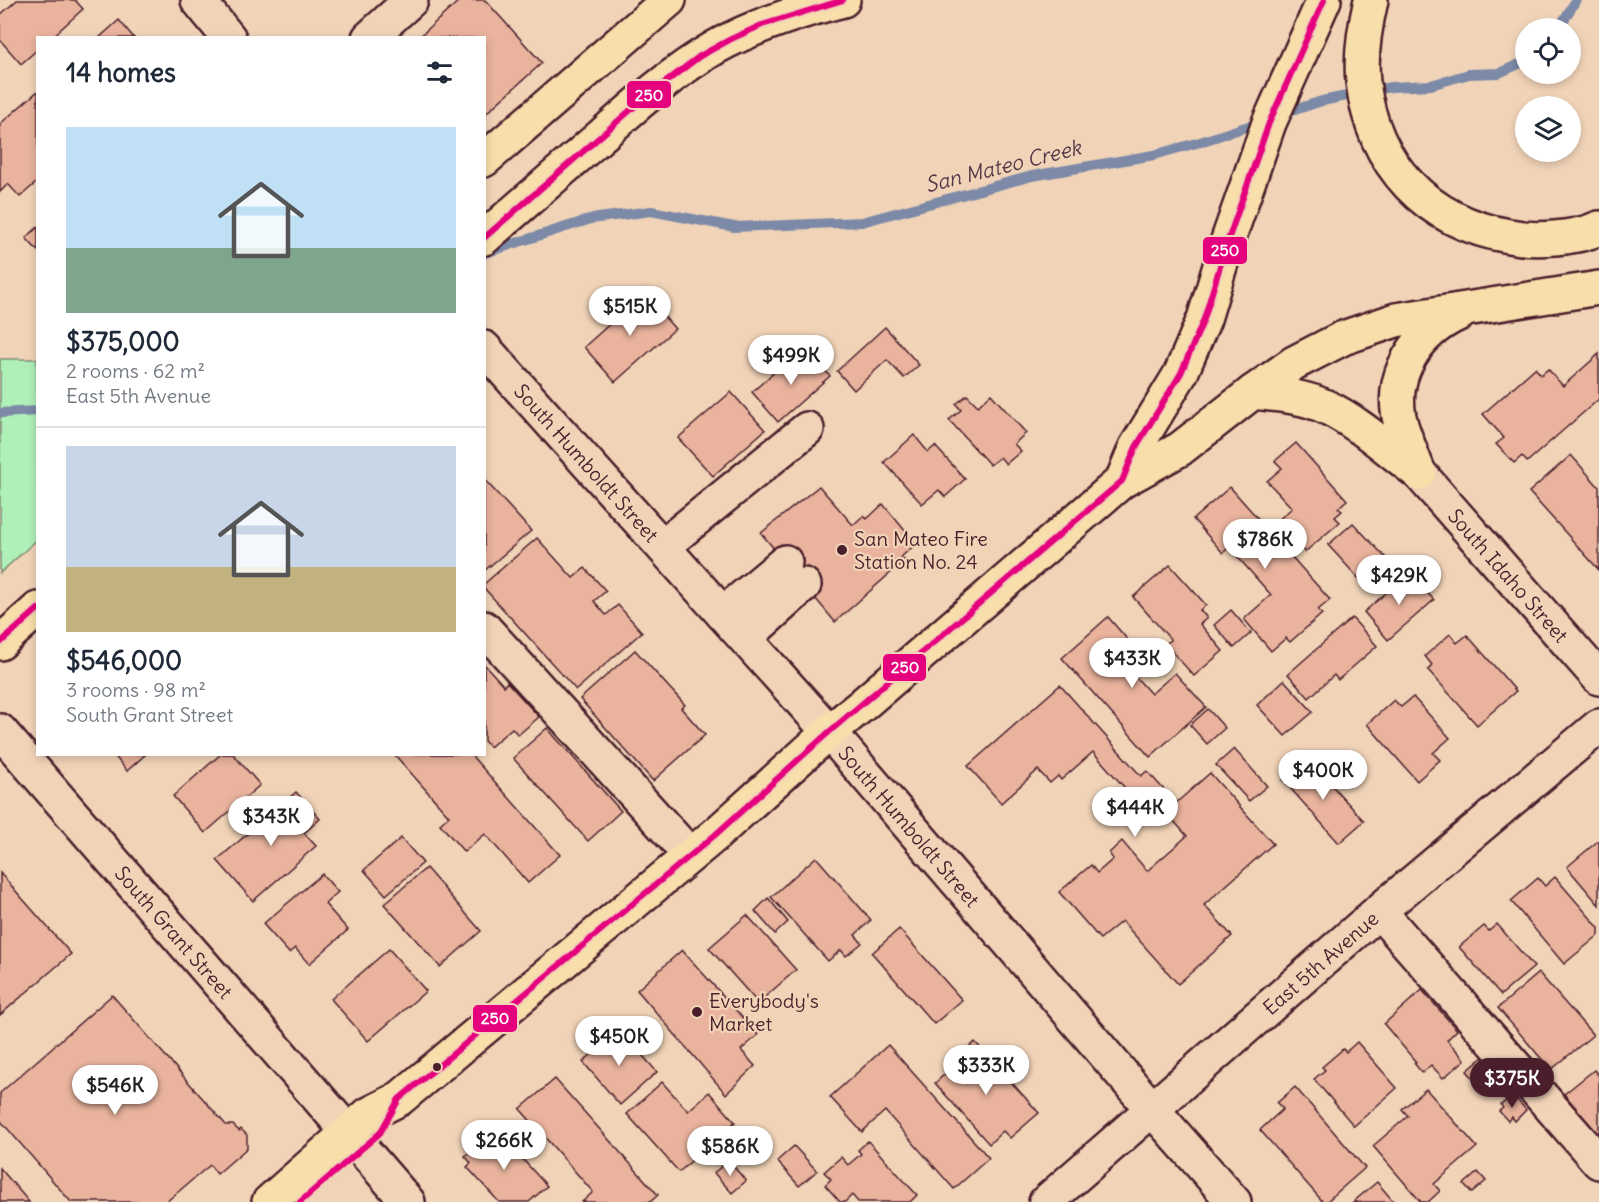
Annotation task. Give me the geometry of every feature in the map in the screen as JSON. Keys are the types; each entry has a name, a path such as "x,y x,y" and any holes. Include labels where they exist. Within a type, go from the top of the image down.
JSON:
{"main road":[{"path":"486,158 669,0"},
{"path":"486,236 638,103 716,47 761,26 811,8 843,0"},
{"path":"1122,481 1136,447 1181,373 1204,319 1250,174 1294,65 1324,0"},
{"path":"1371,0 1363,49 1363,81 1369,112 1378,140 1398,172 1422,198 1449,217 1484,232 1520,238 1557,238 1599,228"},
{"path":"300,1202 355,1140 369,1114 399,1099 690,855 829,732 1122,481 1180,449 1294,363 1343,338 1396,320 1599,288"},
{"path":"1419,473 1400,423 1398,398 1400,376 1409,355 1426,334 1448,319 1477,306"},
{"path":"1253,392 1301,398 1326,407 1347,419 1419,473"},
{"path":"0,643 36,611"},
{"path":"269,1202 355,1140"}],"street":[{"path":"198,0 227,36"},
{"path":"371,36 411,0"},
{"name":"South Humboldt Street","path":"486,350 829,732 1152,1110 1234,1202"},
{"path":"663,546 807,429"},
{"name":"South Idaho Street","path":"1419,473 1599,678"},
{"path":"723,614 795,574 745,638"},
{"path":"486,630 690,855"},
{"name":"East 5th Avenue","path":"1046,1202 1379,911 1599,726"},
{"name":"South Grant Street","path":"0,731 408,1202"},
{"path":"1379,911 1599,1162"}],"green space":[{"path":"0,359 36,359 36,541 0,573"}],"building":[{"path":"17,0 75,0 83,9 53,36 36,36 36,51 21,64 0,40 0,15"},
{"path":"460,0 485,0 542,63 486,113 486,36 420,36"},
{"path":"119,20 132,36 101,36"},
{"path":"36,93 36,183 20,197 8,184 0,192 0,124"},
{"path":"36,229 36,249 26,238"},
{"path":"641,290 675,329 615,382 584,347 623,312 620,309"},
{"path":"885,327 919,365 904,378 887,360 854,390 837,371"},
{"path":"807,351 830,376 778,422 752,392 779,368 783,373"},
{"path":"1599,354 1599,399 1527,462 1522,456 1514,463 1496,444 1504,438 1483,414 1535,368 1541,375 1548,369 1563,386"},
{"path":"731,392 765,430 713,476 678,438"},
{"path":"991,394 1026,433 1014,444 1021,451 1006,464 1000,457 990,465 949,420 961,410 956,404 967,395 978,406"},
{"path":"914,435 928,452 935,446 965,479 945,497 939,490 922,504 884,462"},
{"path":"1296,443 1347,500 1338,508 1342,511 1335,517 1340,522 1305,552 1277,521 1292,508 1267,481 1282,468 1275,461"},
{"path":"1571,455 1599,487 1599,570 1529,492"},
{"path":"486,481 531,531 486,569"},
{"name":"San Mateo Fire Station No. 24","path":"819,486 853,525 864,515 867,519 883,504 916,544 901,557 905,560 835,622 761,533"},
{"path":"1230,487 1330,600 1318,610 1322,614 1290,642 1286,638 1271,651 1244,619 1271,595 1229,547 1223,553 1193,519"},
{"path":"1353,523 1386,558 1361,581 1328,545"},
{"path":"537,538 573,578 585,568 606,591 594,601 606,615 618,605 642,632 576,690 486,590 486,582"},
{"path":"1170,565 1206,605 1200,610 1207,618 1200,624 1223,651 1194,676 1165,644 1171,640 1133,597"},
{"path":"1409,573 1434,600 1388,640 1364,612"},
{"path":"1231,610 1251,633 1234,648 1214,625"},
{"path":"1108,617 1140,654 1126,666 1151,694 1175,673 1206,707 1150,757 1062,658"},
{"path":"1352,618 1377,646 1338,680 1334,675 1309,698 1288,674"},
{"path":"1450,634 1457,643 1467,635 1516,691 1477,725 1428,670 1432,665 1425,656"},
{"path":"635,650 685,705 681,708 705,735 653,781 580,699"},
{"path":"486,666 504,686 507,682 539,717 518,735 512,728 490,747 486,743"},
{"path":"1284,680 1313,712 1285,736 1257,705"},
{"path":"1060,685 1141,776 1147,771 1176,803 1210,773 1273,844 1204,905 1232,936 1178,984 1122,921 1100,939 1059,892 1091,865 1097,873 1113,859 1109,853 1122,841 1147,871 1187,836 1151,795 1140,805 1093,752 1061,780 1058,776 1050,783 1038,770 1001,803 968,766"},
{"path":"1413,697 1450,738 1433,753 1440,760 1417,781 1367,724 1394,700 1401,707"},
{"path":"1208,709 1225,728 1207,744 1190,725"},
{"path":"547,728 621,811 588,841 513,758"},
{"path":"1234,749 1267,786 1249,801 1216,765"},
{"path":"115,756 144,756 127,771"},
{"path":"219,756 235,756 260,785 205,833 173,796"},
{"path":"396,756 472,756 560,855 528,883 485,834 464,852 440,824 449,816"},
{"path":"1307,758 1364,821 1339,843 1283,780"},
{"path":"296,792 320,819 304,833 316,846 253,901 217,860"},
{"path":"401,838 423,863 386,895 364,870"},
{"path":"1599,840 1599,905 1567,867"},
{"path":"816,857 871,920 855,935 862,943 846,956 841,950 828,961 771,897"},
{"path":"426,868 481,931 440,967 384,904"},
{"path":"0,873 71,954 0,1015"},
{"path":"322,874 338,892 325,904 348,930 309,964 295,948 289,953 263,924"},
{"path":"1555,877 1599,928 1599,935 1564,964 1511,901 1538,878 1545,886"},
{"path":"768,898 788,922 775,934 755,911"},
{"path":"747,915 796,970 758,1003 709,948"},
{"path":"1497,924 1534,967 1501,995 1459,947 1484,926 1489,931"},
{"path":"899,929 962,1000 934,1024 872,953"},
{"path":"389,949 426,991 368,1041 331,999"},
{"name":"Everybody's Market","path":"682,950 758,1035 741,1050 755,1066 726,1094 637,990"},
{"path":"1539,973 1593,1035 1551,1070 1498,1008"},
{"path":"1422,990 1457,1030 1447,1040 1465,1060 1443,1078 1431,1065 1422,1073 1414,1063 1416,1062 1384,1024"},
{"path":"112,995 226,1125 233,1125 247,1135 247,1148 217,1174 210,1165 166,1202 71,1202 0,1120 0,1093"},
{"path":"607,1032 617,1032 635,1051 637,1049 657,1072 620,1105 583,1062 595,1051 596,1043"},
{"path":"975,1042 1039,1113 1010,1138 1003,1131 989,1144 935,1083 964,1057 961,1055"},
{"path":"1357,1042 1397,1088 1354,1126 1314,1079 1325,1070 1322,1067 1343,1049 1346,1052"},
{"path":"888,1045 989,1158 954,1189 885,1111 862,1132 830,1097"},
{"path":"1487,1054 1506,1075 1486,1092 1467,1071"},
{"path":"1594,1070 1599,1076 1599,1135 1564,1094"},
{"path":"555,1079 658,1195 650,1202 582,1202 593,1192 520,1109"},
{"path":"662,1082 688,1111 709,1092 735,1122 679,1172 627,1114"},
{"path":"1295,1087 1365,1168 1326,1202 1323,1202 1260,1130 1283,1109 1277,1103"},
{"path":"1426,1089 1477,1147 1434,1184 1440,1191 1428,1202 1421,1202 1373,1146 1408,1116 1402,1109"},
{"path":"1513,1095 1526,1110 1515,1121 1512,1117 1508,1121 1499,1111 1503,1108 1501,1105"},
{"path":"496,1130 547,1186 529,1202 499,1202 467,1167 471,1163 465,1156"},
{"path":"868,1141 917,1195 910,1202 858,1202 852,1195 845,1202 840,1202 825,1185 831,1179 824,1172 841,1157 848,1165 861,1154 858,1150"},
{"path":"794,1146 817,1171 799,1186 777,1161"},
{"path":"728,1160 746,1181 732,1193 714,1173"},
{"path":"0,1168 29,1202 0,1202"},
{"path":"1478,1172 1486,1181 1472,1193 1464,1184"},
{"path":"1377,1182 1394,1202 1353,1202"}],"waterway":[{"name":"San Mateo Creek","path":"1565,18 1576,0"},
{"name":"San Mateo Creek","path":"1279,115 1322,101 1391,87 1431,85 1469,74 1499,73 1515,66"},
{"name":"San Mateo Creek","path":"486,253 591,219 651,211 734,227 862,222 1032,176 1154,155 1264,121"},
{"name":"San Mateo Creek","path":"0,413 36,411"}],"transit line":[{"name":"250","path":"486,236 642,100 700,56 762,25 843,0"},
{"name":"250","path":"300,1202 380,1133 399,1099 715,835 829,732 1122,481 1136,447 1181,373 1204,319 1227,243 1269,123 1324,0"},
{"name":"250","path":"0,643 36,611"}],"place":[{"name":"San Mateo Fire Station No. 24","path":"842,550"},
{"name":"Everybody's Market","path":"697,1012"}]}
